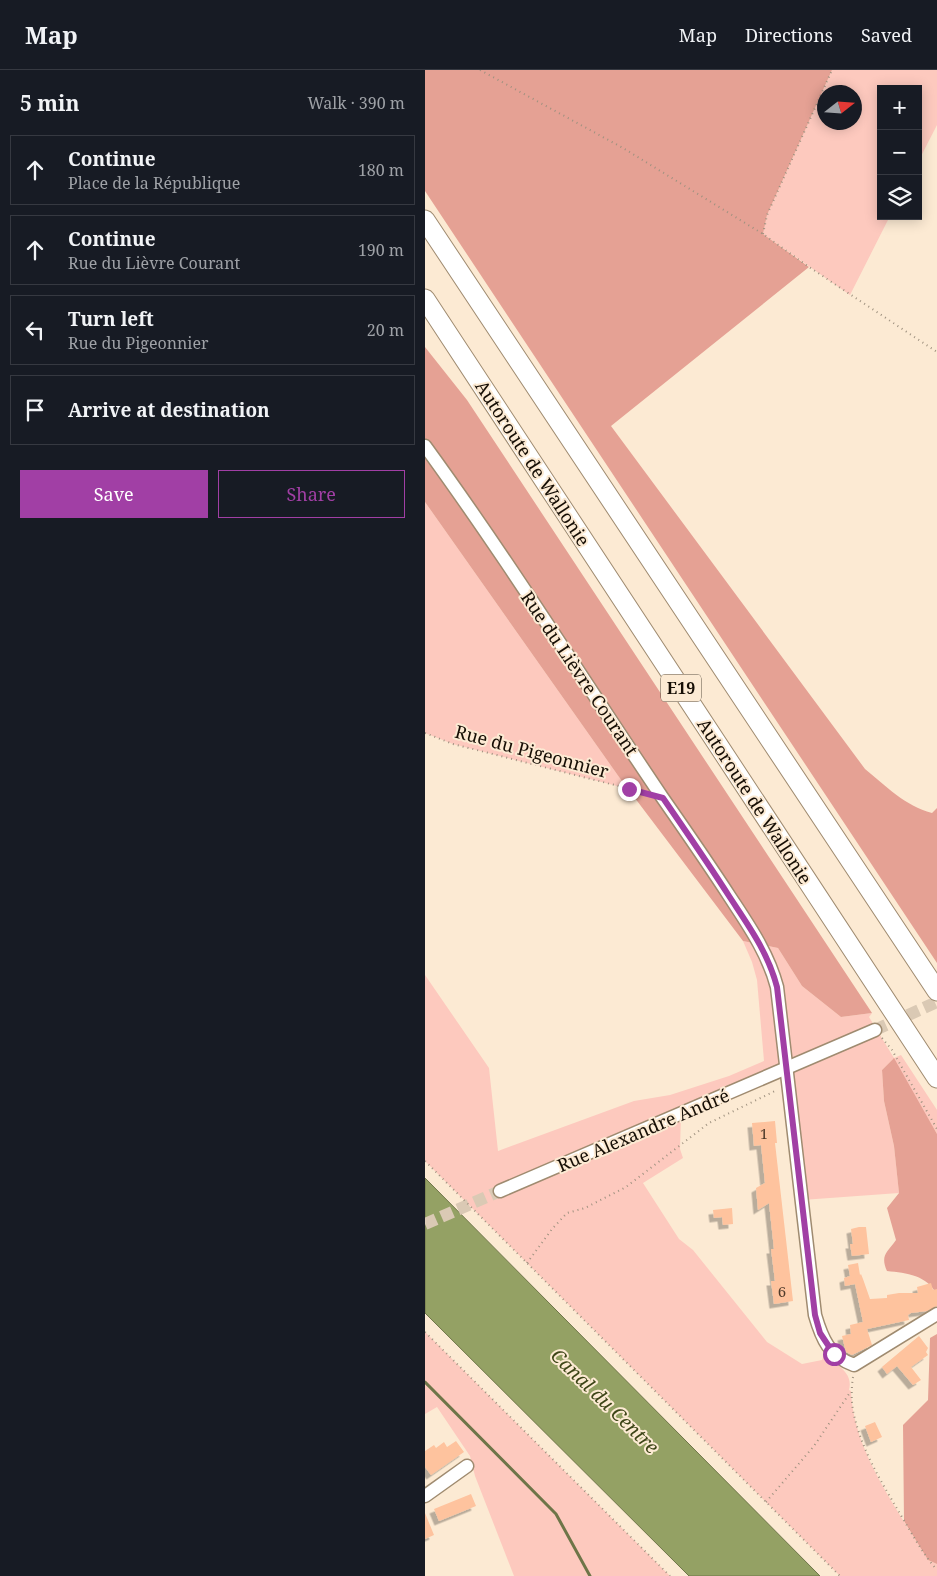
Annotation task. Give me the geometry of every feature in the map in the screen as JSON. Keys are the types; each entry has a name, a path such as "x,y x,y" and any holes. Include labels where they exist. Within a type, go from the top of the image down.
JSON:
{"highway":[{"name":"E19","path":"425,220 937,991"},
{"name":"Autoroute de Wallonie","path":"425,298 937,1078"}],"street":[{"name":"Rue du Lièvre Courant","path":"425,446 474,513 743,916 767,958 777,987 815,1315 820,1333 828,1346 841,1360 854,1365"},
{"name":"Rue Alexandre André","path":"500,1191 875,1030"},
{"path":"854,1365 937,1314"},
{"path":"426,1492 467,1466"}],"path":[{"path":"480,70 623,148 763,234 937,352"},
{"path":"763,234 767,215 832,70"},
{"name":"Rue du Pigeonnier","path":"425,733 453,744 663,798"},
{"path":"875,1030 892,1050 937,1129"},
{"path":"527,1264 552,1229 567,1213 585,1208 626,1187 709,1123 767,1094 788,1087"},
{"path":"425,1161 840,1576"},
{"path":"425,1332 670,1576"},
{"path":"854,1365 851,1391 854,1418 867,1453 904,1521 937,1570"},
{"path":"766,1503 814,1446 851,1391"}],"shaded area":[{"path":"425,70 832,70 825,85 817,85 817,103 767,215 763,234 809,267 611,426 865,769 896,795 913,806 932,813 937,808 937,963 425,191"},
{"path":"832,70 937,70 937,125 922,154 922,85 877,85 877,220 888,220 850,295 763,234 767,215 817,103 817,130 862,130 862,85 825,85"},
{"path":"425,347 467,400 872,1013 841,1017 802,986 778,948 743,941 619,777 425,502"},
{"path":"425,502 629,789 453,744 425,733"},
{"path":"743,941 778,948 802,986 841,1017 872,1013 869,1017 894,1058 901,1055 937,1110 937,1134 893,1059 882,1070 884,1101 894,1146 899,1193 802,1200 785,1069 681,1114 680,1149 683,1158 643,1183 679,1239 693,1250 767,1342 802,1364 822,1360 828,1346 842,1360 837,1364 849,1379 849,1390 851,1391 854,1413 868,1458 928,1560 937,1564 937,1576 840,1576 425,1161 425,975 489,1068 498,1151 634,1101 670,1095 729,1076 764,1061 757,980"},
{"path":"894,1058 937,1134 937,1295 928,1283 916,1276 887,1271 884,1261 886,1254 896,1240 887,1208 899,1193 894,1146 884,1101 882,1070"},
{"path":"425,1332 670,1576 514,1576 475,1476 470,1456 437,1407 425,1414"},
{"path":"937,1334 937,1564 928,1560 904,1521 903,1425 928,1400 930,1338"}],"water":[{"name":"Canal du Centre","path":"425,1178 820,1576 689,1576 425,1313"}],"building":[{"path":"775,1121 777,1143 775,1143 793,1301 774,1304 771,1281 775,1281 771,1249 774,1249 769,1203 758,1210 756,1188 765,1183 761,1145 754,1146 752,1123"},
{"path":"732,1208 733,1224 723,1225 722,1217 714,1218 713,1210"},
{"path":"866,1227 869,1254 852,1256 850,1244 853,1244 851,1229"},
{"path":"858,1263 860,1275 870,1299 887,1298 887,1295 899,1293 918,1293 917,1287 931,1283 933,1290 937,1289 937,1306 927,1311 911,1313 908,1315 909,1320 867,1329 872,1345 852,1355 846,1352 842,1336 851,1334 850,1325 863,1322 855,1284 845,1286 844,1278 850,1276 848,1265"},
{"path":"919,1336 928,1348 926,1352 928,1355 911,1367 921,1380 913,1385 897,1366 887,1374 882,1367"},
{"path":"875,1422 882,1437 871,1442 865,1426"},
{"path":"456,1441 464,1452 431,1475 425,1467 425,1451 434,1445 436,1448 444,1442 447,1447"},
{"path":"471,1494 476,1506 439,1521 434,1509"},
{"path":"425,1513 434,1535 425,1539"}],"waterway":[{"path":"425,1382 556,1514 590,1576"}],"tunnel":[{"path":"875,1030 937,1002"},
{"path":"425,1224 500,1191"}],"route":[{"path":"629,789 663,798 758,940 773,972 777,987 815,1315 820,1333 834,1354"}]}
